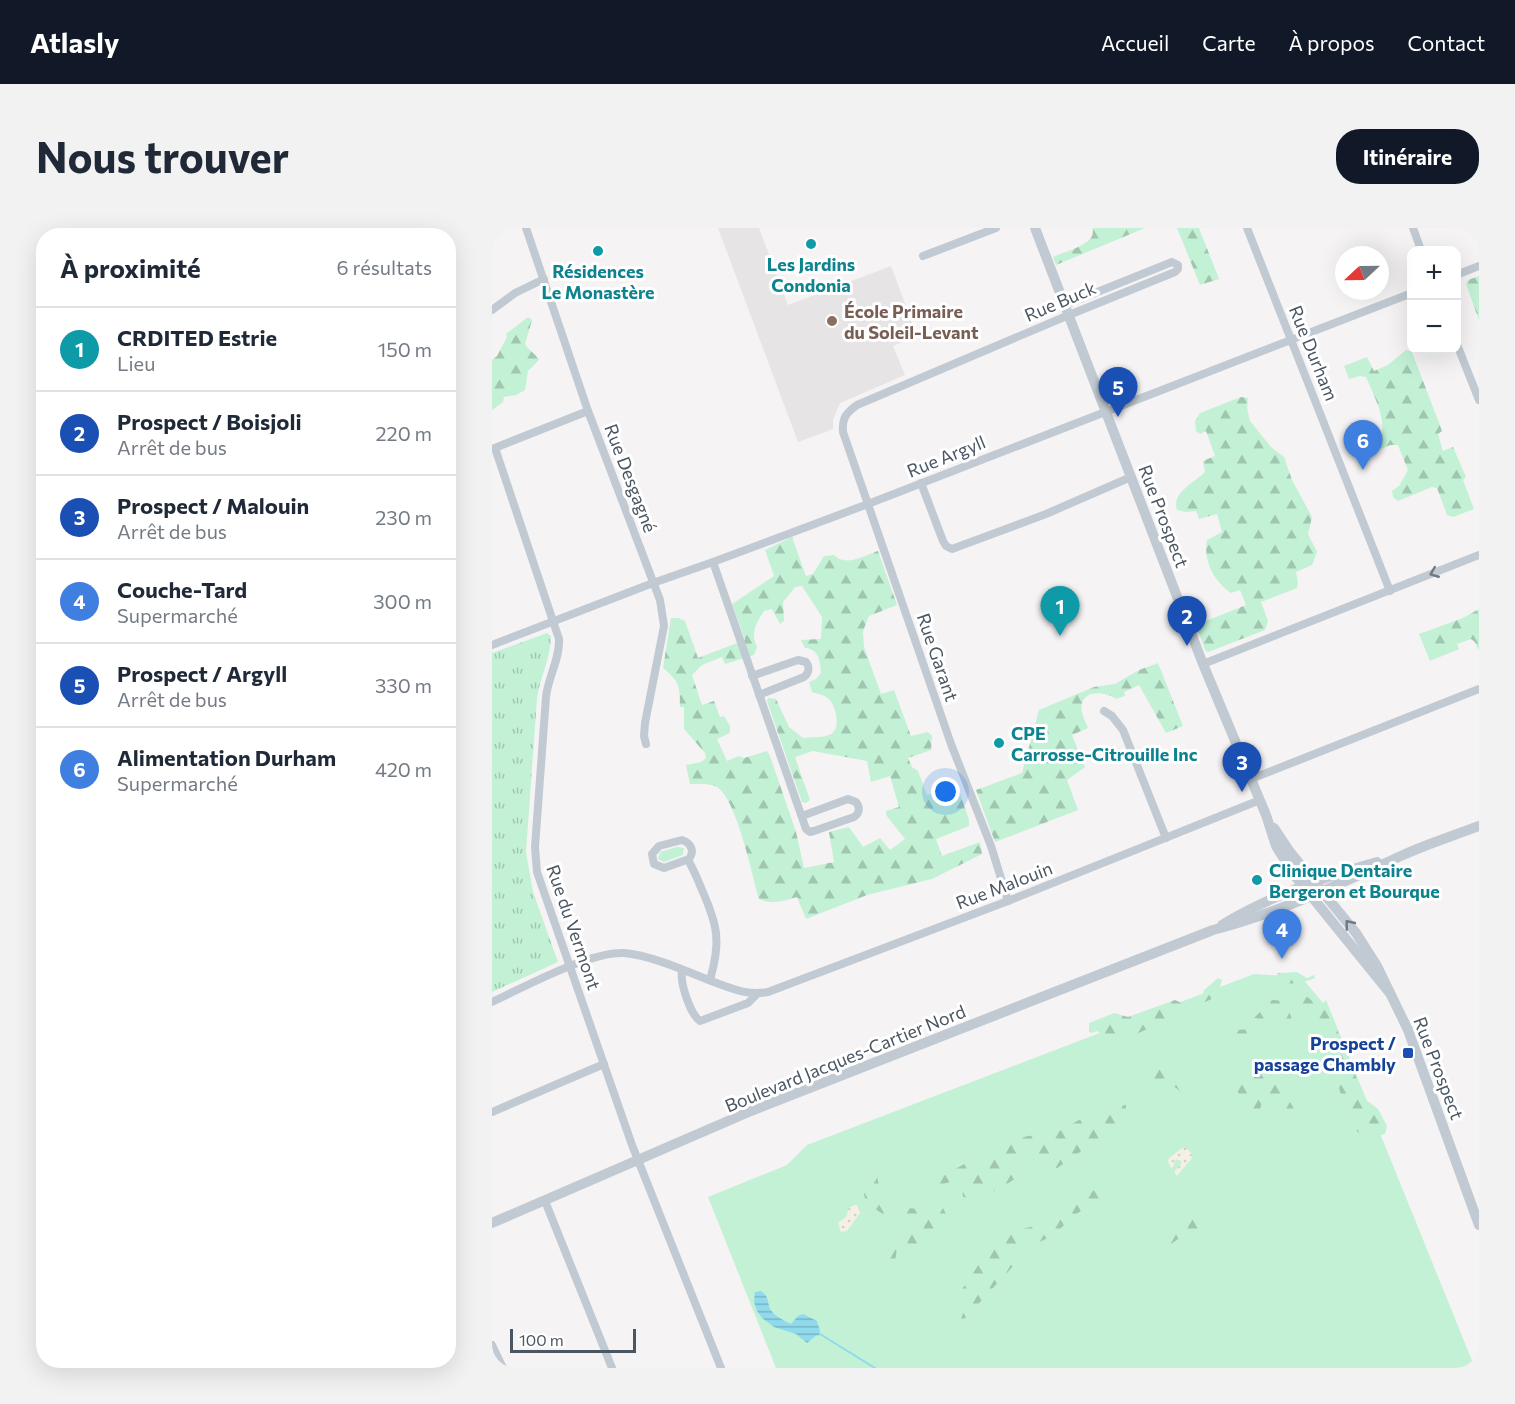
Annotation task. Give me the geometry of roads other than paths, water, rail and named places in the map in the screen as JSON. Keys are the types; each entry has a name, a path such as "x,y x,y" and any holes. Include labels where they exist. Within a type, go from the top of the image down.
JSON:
{"street":[{"name":"Rue Desgagné","path":"526,228 588,411 660,600 664,626 645,723 646,744"},
{"path":"923,256 996,228"},
{"name":"Rue Prospect","path":"1035,228 1203,664 1266,814 1280,856 1389,992"},
{"name":"Rue Durham","path":"1246,228 1390,591"},
{"path":"1413,228 1420,246"},
{"name":"Rue Buck","path":"842,422 847,412 857,405 1172,262 1178,265 1175,272 1067,310"},
{"path":"1461,273 1479,266"},
{"path":"492,310 515,293 544,279"},
{"name":"Rue Argyll","path":"492,645 868,504 1407,295"},
{"path":"1461,354 1479,400"},
{"path":"493,449 588,411"},
{"name":"Rue Garant","path":"842,422 843,432 951,744 991,846 1008,901"},
{"name":"Rue du Vermont","path":"493,449 554,620 560,647 546,697 535,860 542,890 639,1160 721,1368"},
{"path":"921,483 943,541 952,549 1046,514 1131,477"},
{"path":"1203,664 1479,555"},
{"path":"713,562 752,676 802,816 807,829 810,832 814,831 854,817 858,813 859,806 853,800 848,800 802,816"},
{"path":"752,676 798,660 803,660 808,666 808,673 804,677 759,695"},
{"path":"1251,779 1479,689"},
{"path":"1104,711 1112,716 1123,730 1166,838"},
{"name":"Rue Malouin","path":"492,1002 599,956 622,953 636,954 738,991 757,994 775,990 1008,901 1260,800"},
{"name":"Rue Prospect","path":"1266,814 1290,852 1367,949 1408,1030 1479,1225"},
{"name":"Boulevard Jacques-Cartier Nord","path":"492,1223 752,1111 1213,930 1250,921 1323,892 1403,855 1479,826"},
{"path":"682,840 692,847 692,856 688,860 660,868 654,864 652,854 659,846 682,840"},
{"name":"Boulevard Jacques-Cartier Nord","path":"1213,930 1244,911 1315,882 1403,855"},
{"path":"688,860 717,927 717,943 710,980"},
{"name":"Rue Malouin","path":"682,971 682,983 694,1017 700,1021 748,1003 757,994"},
{"path":"492,1112 604,1064"},
{"path":"545,1201 612,1368"},
{"path":"492,1345 503,1368"}],"water":[{"path":"761,1291 767,1297 772,1312 783,1320 791,1324 803,1314 817,1321 819,1336 817,1335 807,1343 796,1334 774,1327 762,1318 754,1302 755,1292"}],"waterway":[{"path":"820,1334 875,1368"}],"place":[{"name":"Les Jardins Condonia","path":"811,244"},
{"name":"Résidences Le Monastère","path":"598,251"},
{"name":"École Primaire du Soleil-Levant","path":"832,321"},
{"name":"Prospect / Argyll","path":"1118,417"},
{"name":"Alimentation Durham","path":"1363,470"},
{"name":"CRDITED Estrie","path":"1060,636"},
{"name":"Prospect / Boisjoli","path":"1187,646"},
{"name":"CPE Carrosse-Citrouille Inc","path":"999,743"},
{"name":"Prospect / Malouin","path":"1242,792"},
{"name":"Clinique Dentaire Bergeron et Bourque","path":"1257,880"},
{"name":"Couche-Tard","path":"1282,959"},
{"name":"Prospect / passage Chambly","path":"1408,1053"}]}
